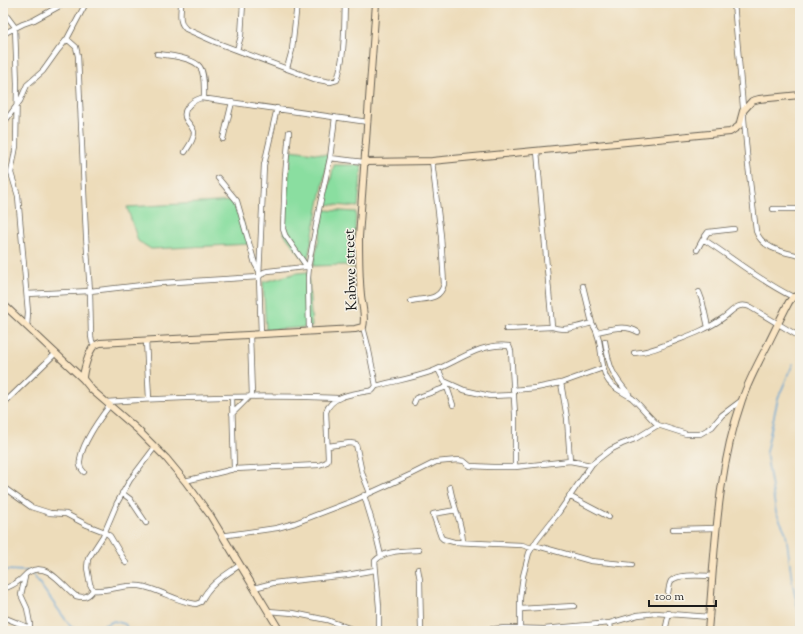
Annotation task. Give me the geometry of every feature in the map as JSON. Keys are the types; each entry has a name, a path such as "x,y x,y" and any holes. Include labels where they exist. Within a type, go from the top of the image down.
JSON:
{"main road":[{"name":"Kabwe street","path":"94,345 106,342 309,332 355,329 363,327 364,318 361,296 359,255 364,162 376,3"},
{"path":"364,162 432,161 730,132 739,126 743,111 752,101 800,95"},
{"path":"707,630 710,617 712,576 726,459 742,400 752,376 793,297 800,296"},
{"path":"3,305 56,353 83,379 92,390 137,429 185,481 210,515 221,536 280,631"},
{"path":"83,379 83,374 89,355 94,345"}],"street":[{"path":"3,34 15,27 34,20 65,3"},
{"path":"3,124 16,106 27,85 43,71 67,39 86,3"},
{"path":"182,3 181,22 182,26 186,30 319,80 330,82 337,80 342,55 345,3"},
{"path":"236,50 241,36 243,3"},
{"path":"287,68 292,50 297,3"},
{"path":"734,3 748,165 756,231 758,238 766,244 776,249 800,256"},
{"path":"3,11 15,27 17,84 16,153 11,173 18,196 27,294 27,327"},
{"path":"67,39 76,47 78,56 91,336 94,345"},
{"path":"157,54 178,57 199,65 202,75 204,98"},
{"path":"185,152 194,133 185,116 186,110 191,103 198,99 204,98 368,122"},
{"path":"223,139 232,102"},
{"path":"261,334 259,270 264,165 277,108"},
{"path":"309,332 308,267 330,158 335,118"},
{"path":"289,132 285,176 283,229 285,235 308,267"},
{"path":"537,151 552,327"},
{"path":"330,158 364,162"},
{"path":"411,300 437,296 442,290 444,284 442,250 432,161"},
{"path":"218,178 236,202 255,264 259,270"},
{"path":"773,210 800,209"},
{"path":"697,250 702,239 708,232 734,229"},
{"path":"702,239 725,253 763,281 793,297"},
{"path":"27,294 90,291 160,283 259,277 264,272 268,271 308,267"},
{"path":"583,286 592,323 598,332 603,368 611,384 616,389 632,398"},
{"path":"699,292 704,306 708,327"},
{"path":"634,353 652,351 708,327 724,317 736,306 742,305 750,307 800,337"},
{"path":"506,329 552,327 563,329 592,323"},
{"path":"363,327 376,386"},
{"path":"598,332 628,328 638,332"},
{"path":"232,414 251,396 250,334"},
{"path":"146,340 149,399"},
{"path":"605,341 611,369 620,384 658,425 686,434 700,434 712,427 724,413 742,400"},
{"path":"84,472 80,464 82,450 108,403 149,399 251,396 338,398 373,390 376,386 421,375 438,369 474,351 491,347 509,346 511,351 514,395 514,466"},
{"path":"3,403 56,353"},
{"path":"513,390 536,388 561,383 603,368"},
{"path":"438,369 447,387 453,405"},
{"path":"444,381 464,390 482,395 514,395"},
{"path":"561,383 568,418 570,462"},
{"path":"414,403 416,398 447,387"},
{"path":"232,397 234,469"},
{"path":"185,481 234,469 324,464 327,462 328,458 326,412 329,405 338,398"},
{"path":"520,628 523,576 526,563 533,546 560,512 569,496 591,465 610,450 636,439 658,425"},
{"path":"328,446 350,443 356,444 362,473 370,493"},
{"path":"93,590 90,584 86,563 105,532 122,493 135,472 155,447"},
{"path":"221,536 287,526 364,496 436,462 458,460 464,461 470,466 514,466 570,462 591,465"},
{"path":"3,487 31,506 50,513 66,514 105,532 112,539 126,563"},
{"path":"450,487 463,542"},
{"path":"122,493 130,499 146,523"},
{"path":"364,496 381,556"},
{"path":"569,496 609,517"},
{"path":"456,510 435,513 434,516 443,540 476,544 533,546 591,561 632,565"},
{"path":"673,529 717,528"},
{"path":"379,631 379,607 375,561 381,556 393,553 419,550"},
{"path":"93,590 137,585 196,604 201,602 205,592 212,585 240,565"},
{"path":"418,568 420,580 421,631"},
{"path":"3,589 18,582 26,573 38,569 46,570 76,596 86,597 90,595 93,590"},
{"path":"254,588 273,583 347,575 375,570"},
{"path":"26,573 21,595 27,608 30,629"},
{"path":"668,593 670,583 675,578 712,576"},
{"path":"520,609 574,606"},
{"path":"268,611 293,613 327,620 357,631"},
{"path":"469,631 499,628 544,630 610,623 638,615 669,613 710,617"},
{"path":"665,631 669,613"},
{"path":"3,617 30,629"},
{"path":"610,623 611,631"}],"green space":[{"path":"291,150 329,155 307,263 284,234"},
{"path":"334,165 362,165 358,207 325,204"},
{"path":"235,201 250,244 151,249 138,241 127,207"},
{"path":"325,210 356,212 353,268 345,265 313,266"},
{"path":"308,272 312,327 266,330 263,282 297,273"}],"waterway":[{"path":"793,364 778,398 766,452 776,512 786,533 792,581 799,613 799,631"},
{"path":"3,570 28,571"},
{"path":"31,572 71,627 81,631"},
{"path":"91,631 114,621 125,624 129,631"}]}
